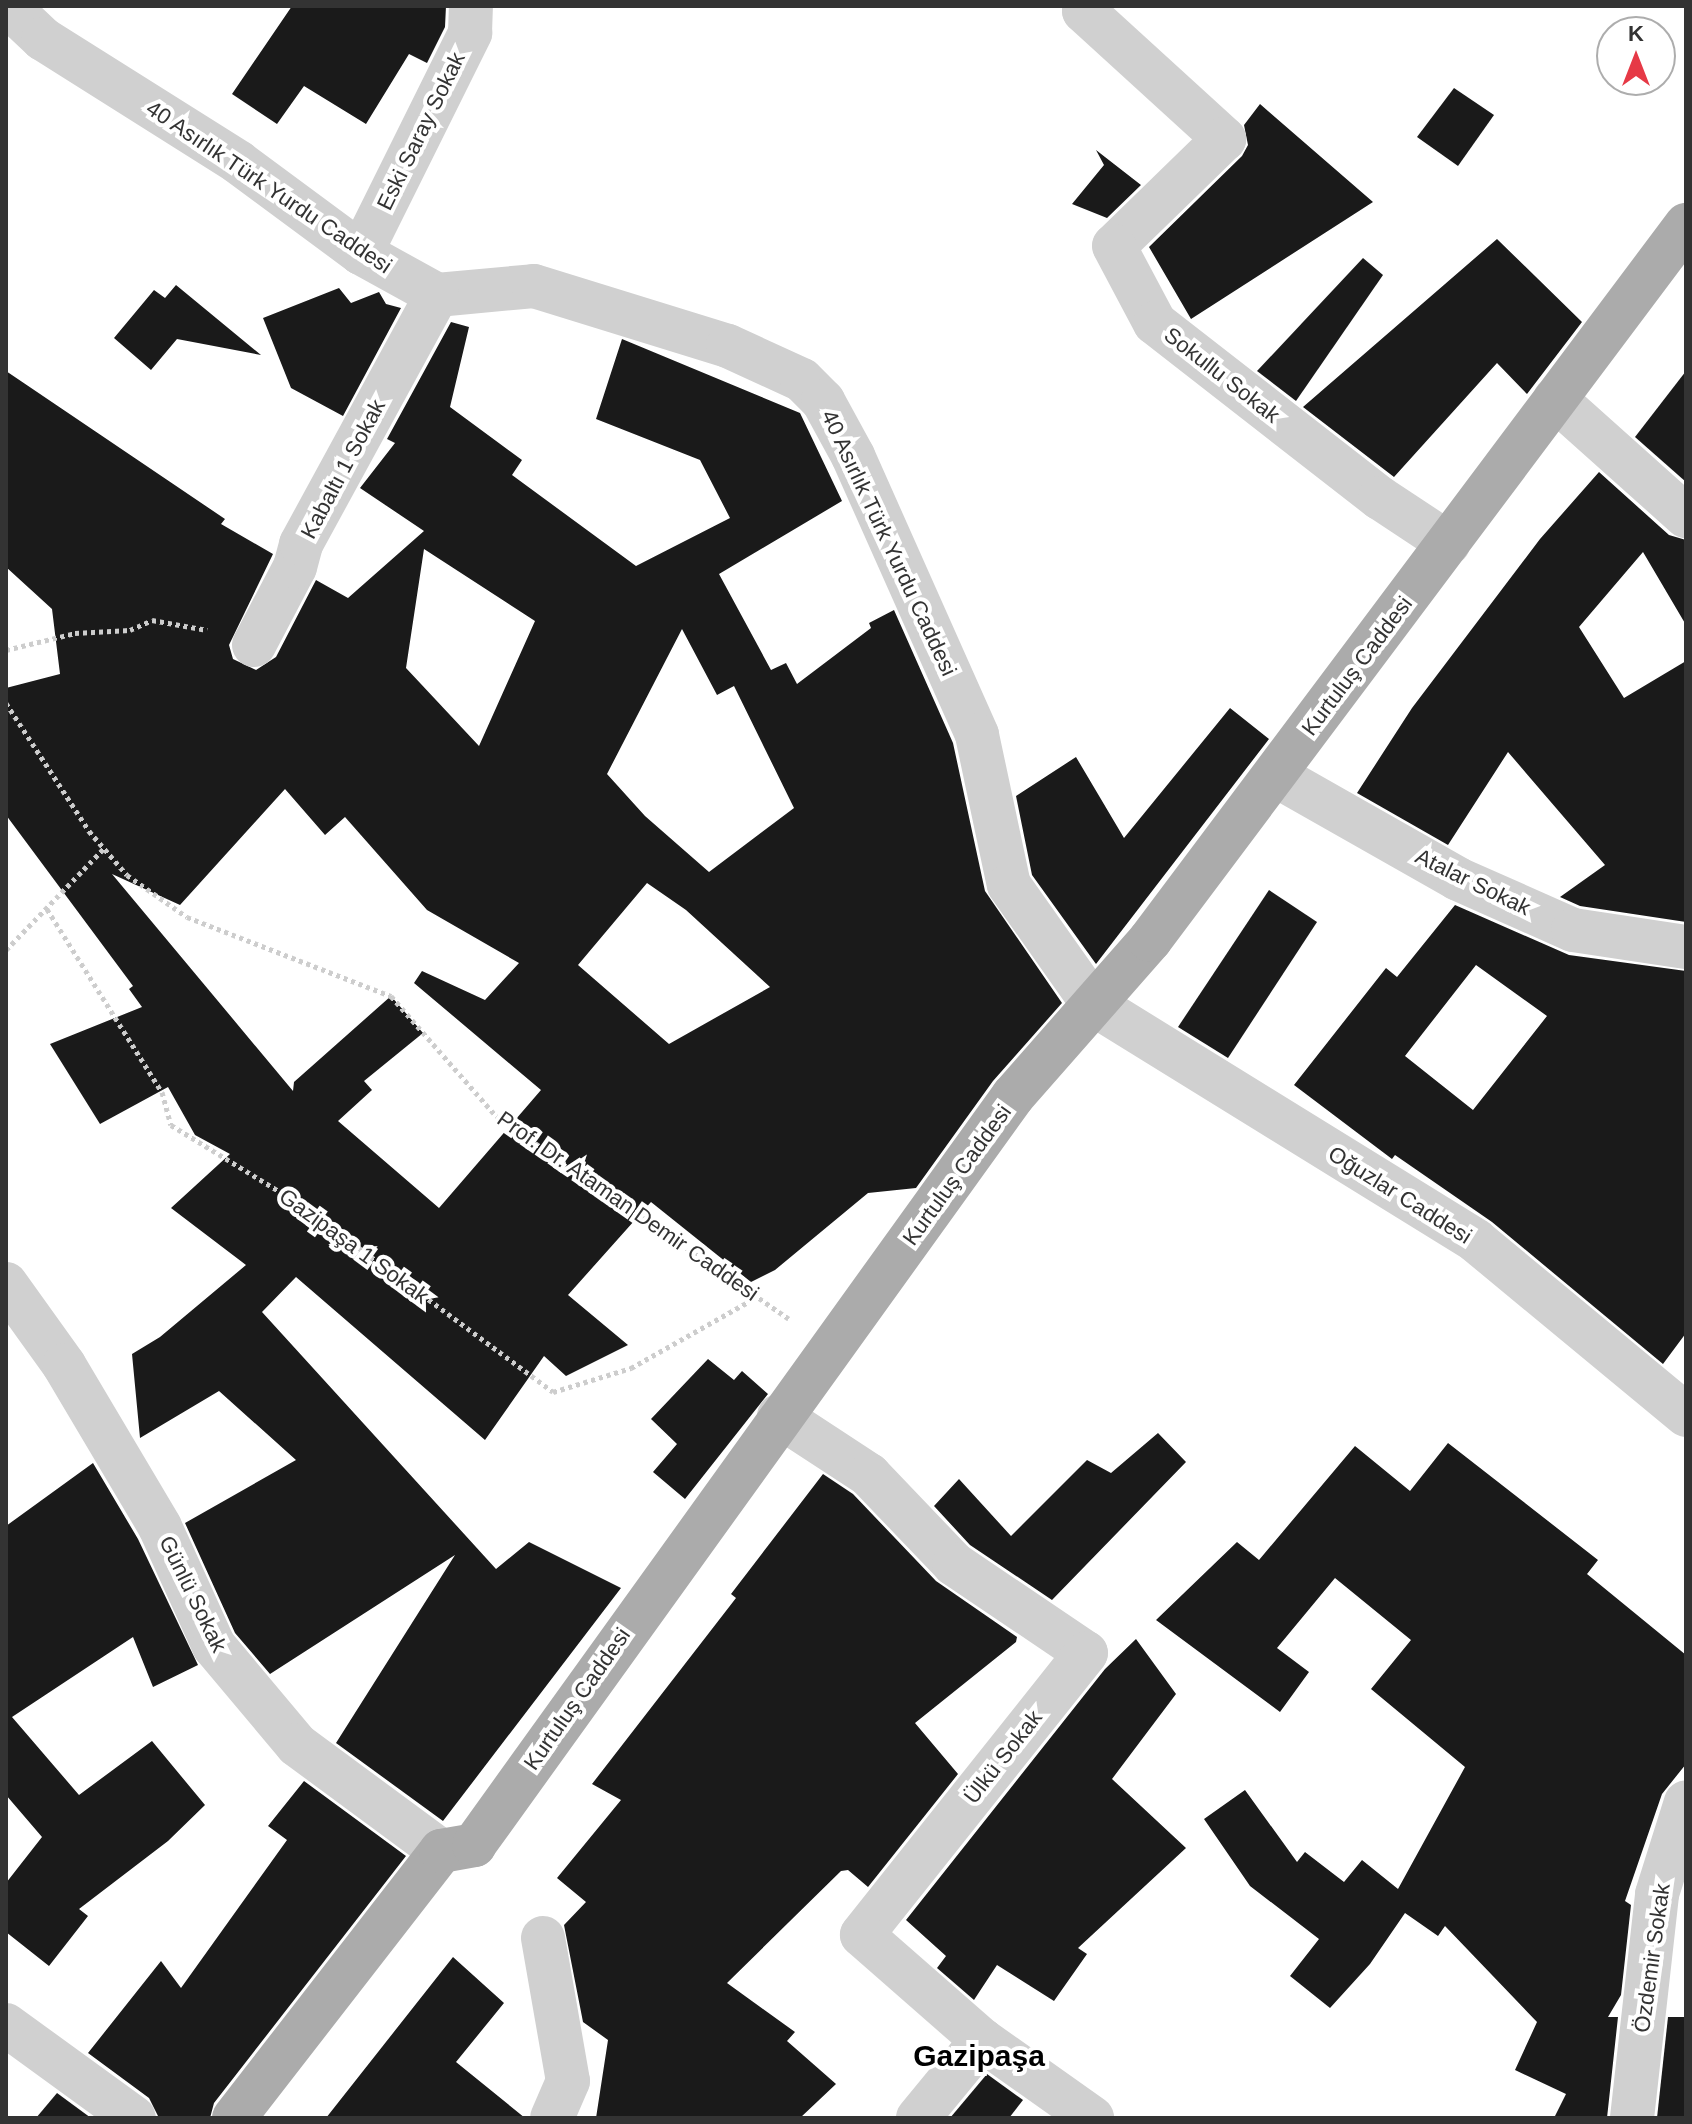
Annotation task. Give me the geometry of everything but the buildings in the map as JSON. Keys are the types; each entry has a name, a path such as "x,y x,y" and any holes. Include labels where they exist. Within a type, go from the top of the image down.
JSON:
{"main road":[{"name":"Kurtuluş Caddesi","path":"441,1851 474,1845 779,1416 1013,1096 1093,1004 1119,981 1686,225"},
{"path":"234,2118 441,1851"}],"street":[{"name":"40 Asırlık Türk Yurdu Caddesi","path":"8,6 43,39 238,162 361,253 437,295 534,286 728,346 802,380 823,401 977,735 1009,885 1093,1004"},
{"name":"Eski Saray Sokak","path":"361,253 470,33 471,6"},
{"name":"Sokullu Sokak","path":"1085,6 1084,11 1224,139 1114,246 1155,323 1380,498 1448,543"},
{"name":"Kabaltı 1 Sokak","path":"254,645 295,567 301,544 437,295"},
{"path":"1555,399 1686,516"},
{"name":"Atalar Sokak","path":"1275,775 1458,879 1573,930 1686,947"},
{"name":"Oğuzlar Caddesi","path":"1093,1004 1476,1241 1686,1415"},
{"name":"Günlü Sokak","path":"6,1284 64,1365 160,1527 214,1646 297,1745 441,1851"},
{"name":"Ülkü Sokak","path":"779,1416 869,1475 954,1564 1086,1653 862,1935 982,2040 1092,2118"},
{"name":"Özdemir Sokak","path":"1632,2118 1657,1894 1686,1802"},
{"path":"543,1938 568,2081 552,2118"},
{"path":"6,2025 134,2118"},
{"path":"918,2118 982,2040"}],"path":[{"path":"6,650 75,633 130,630 152,620 242,637 254,645"},
{"name":"Prof. Dr. Ataman Demir Caddesi","path":"6,703 104,848 127,875 187,917 391,996 496,1116 755,1298 831,1344"},
{"path":"6,950 104,848"},
{"name":"Gazipaşa 1 Sokak","path":"47,909 162,1092 171,1125 300,1204 553,1392 631,1368 755,1298"}],"district":[{"name":"Gazipaşa","path":"979,2056"}]}
